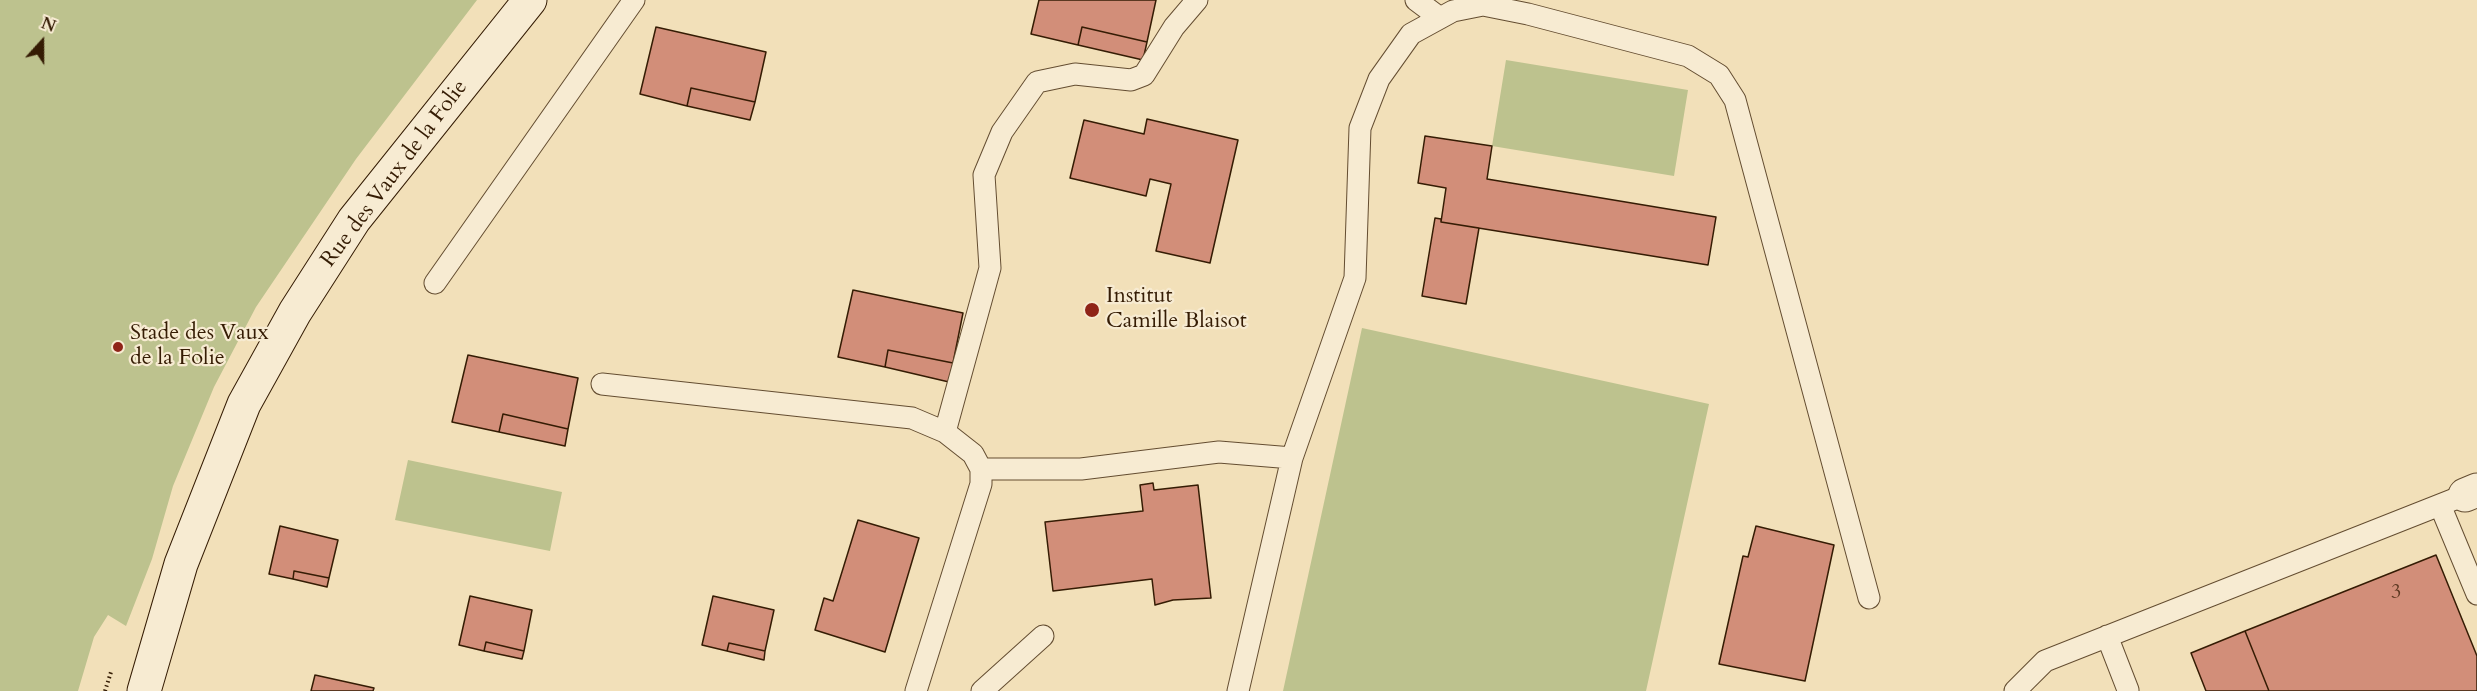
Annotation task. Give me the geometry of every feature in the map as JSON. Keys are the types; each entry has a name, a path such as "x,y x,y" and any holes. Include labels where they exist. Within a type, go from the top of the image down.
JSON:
{"street":[{"name":"Rue des Vaux de la Folie","path":"144,691 181,564 244,405 296,312 354,220 530,0"}],"lane":[{"path":"435,283 634,0"},
{"path":"945,432 990,268 984,175 1002,132 1036,82 1075,74 1131,80 1144,75 1174,27 1197,0"},
{"path":"1416,0 1440,18"},
{"path":"1238,691 1292,458 1355,278 1360,128 1379,79 1411,34 1453,11 1483,5 1528,14 1689,56 1719,75 1735,100 1869,598"},
{"path":"602,384 912,418 945,432 973,454 981,469 981,484 916,691 933,691"},
{"path":"981,469 1081,470 1219,452 1292,458"},
{"path":"2015,691 2045,660 2461,497 2477,594"},
{"path":"982,691 1043,636"},
{"path":"2108,636 2128,691"}],"green space":[{"name":"Stade des Vaux de la Folie","path":"0,0 477,0 356,159 256,307 214,387 173,486 152,559 126,626 108,615 94,637 78,691 0,691"},
{"path":"1506,60 1688,90 1674,176 1492,146"},
{"path":"1362,328 1709,404 1646,691 1283,691"},
{"path":"408,460 562,492 550,551 395,520"}],"building":[{"path":"1039,0 1156,0 1147,42 1082,27 1078,45 1031,34"},
{"path":"656,27 766,52 755,102 691,88 687,106 640,94"},
{"path":"1082,27 1147,42 1143,60 1078,45"},
{"path":"691,88 755,102 750,120 687,106"},
{"path":"1147,119 1238,140 1210,263 1156,251 1171,184 1150,179 1146,196 1070,178 1084,120 1144,134"},
{"path":"1425,136 1492,146 1487,179 1716,217 1708,265 1441,222 1446,188 1418,183"},
{"path":"1435,218 1441,219 1441,222 1479,228 1466,304 1422,296"},
{"path":"853,290 963,313 953,363 888,350 885,367 838,357"},
{"path":"888,350 953,363 949,382 885,367"},
{"path":"468,355 578,378 568,429 503,414 499,432 452,422"},
{"path":"503,414 568,429 565,446 499,432"},
{"path":"1153,483 1154,490 1198,485 1211,598 1173,600 1155,605 1152,579 1053,591 1045,522 1143,511 1140,485"},
{"path":"858,520 919,538 885,652 815,630 824,598 833,601"},
{"path":"280,526 338,540 329,578 294,571 293,579 269,574"},
{"path":"1756,526 1834,545 1805,681 1719,664 1743,556 1748,557"},
{"path":"2436,555 2477,656 2477,691 2269,691 2245,631"},
{"path":"294,571 329,578 327,587 293,579"},
{"path":"470,596 532,610 524,651 486,642 484,651 459,645"},
{"path":"713,596 774,610 765,651 729,643 727,651 702,645"},
{"path":"2245,631 2269,691 2206,691 2191,653"},
{"path":"486,642 524,651 522,659 484,651"},
{"path":"729,643 765,651 764,660 727,651"},
{"path":"315,675 374,688 373,691 311,691"}],"place":[{"name":"Institut Camille Blaisot","path":"1092,310"},
{"name":"Stade des Vaux de la Folie","path":"118,347"}]}
